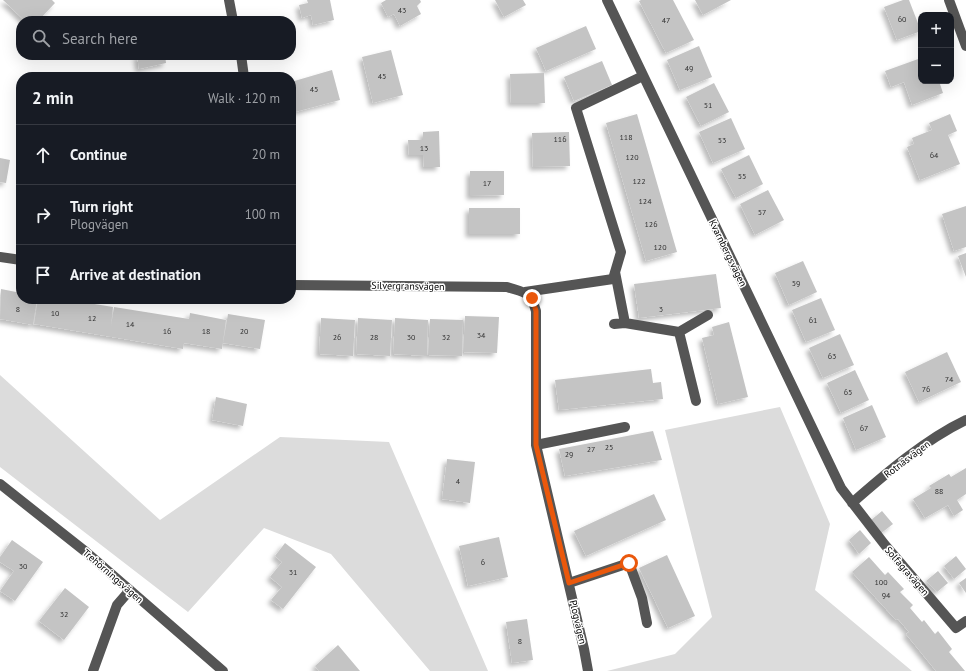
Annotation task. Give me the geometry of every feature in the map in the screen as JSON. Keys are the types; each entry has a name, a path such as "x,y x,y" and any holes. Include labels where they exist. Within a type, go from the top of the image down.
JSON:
{"street":[{"path":"229,0 232,16"},
{"name":"Kvarnbergsvägen","path":"607,0 841,488 852,503"},
{"path":"949,0 966,46"},
{"path":"241,60 243,72"},
{"path":"525,292 613,279 621,252 576,108 643,76"},
{"path":"0,257 16,259"},
{"path":"615,272 625,323"},
{"name":"Silvergransvägen","path":"296,285 507,287 525,292"},
{"name":"Plogvägen","path":"525,292 532,298 536,311 536,445 569,583 588,671"},
{"path":"614,324 625,323 679,332 708,315"},
{"path":"679,332 696,401"},
{"name":"Rotnäsvägen","path":"852,503 913,453 941,434 966,420"},
{"path":"536,445 625,427"},
{"name":"Trehörningsvägen","path":"0,484 86,552 223,671"},
{"name":"Solfagravägen","path":"852,503 885,546 956,628 966,621"},
{"path":"569,583 629,563 642,598 647,623"},
{"path":"93,671 117,605 130,590"}],"shaded area":[{"path":"0,375 160,520 280,437 389,442 488,671 430,671 331,554 264,528 188,612 0,467"},
{"path":"780,407 830,524 815,590 912,671 607,671 675,654 712,617 665,430"}],"building":[{"path":"3,0 52,0 55,3 43,16 20,16"},
{"path":"307,0 330,0 334,20 313,25 311,15 302,18 299,5 308,3"},
{"path":"386,0 420,0 421,2 417,6 421,14 400,26 394,14 388,17 381,3"},
{"path":"495,0 523,0 526,5 504,17"},
{"path":"673,0 694,40 666,53 639,1"},
{"path":"695,0 731,0 703,15"},
{"path":"903,0 909,0 918,23 918,32 897,40 884,7"},
{"path":"586,26 596,49 546,71 536,48"},
{"path":"699,46 712,77 680,90 667,60"},
{"path":"391,50 403,95 373,103 362,57"},
{"path":"918,59 918,84 940,84 943,93 912,105 904,82 891,87 885,71"},
{"path":"138,60 166,60 166,63 139,69"},
{"path":"602,61 612,85 574,101 564,77"},
{"path":"332,70 340,100 296,112 296,81"},
{"path":"544,73 545,103 511,103 510,74"},
{"path":"714,83 729,112 701,126 686,97"},
{"path":"637,114 677,252 646,261 606,123"},
{"path":"950,114 957,131 948,135 960,164 920,180 907,147 914,144 912,138 932,130 929,123"},
{"path":"731,118 745,149 713,163 699,132"},
{"path":"439,131 440,167 424,167 423,155 409,155 408,140 423,140 423,132"},
{"path":"569,132 570,166 533,167 532,133"},
{"path":"749,155 763,184 736,198 721,169"},
{"path":"0,158 10,160 6,183 0,182"},
{"path":"470,171 504,171 504,195 470,196"},
{"path":"768,190 784,220 755,235 740,204"},
{"path":"966,206 966,247 954,251 942,214"},
{"path":"469,208 520,208 520,234 469,234"},
{"path":"966,253 966,277 958,256"},
{"path":"803,261 817,292 789,305 775,273"},
{"path":"716,274 721,308 639,318 634,284"},
{"path":"1,289 16,292 16,304 36,304 33,325 0,319"},
{"path":"821,298 835,330 806,342 792,310"},
{"path":"37,304 94,304 113,307 111,326 114,307 189,319 190,313 226,320 222,349 184,343 183,349 34,324"},
{"path":"228,314 265,320 260,349 223,343"},
{"path":"465,316 499,317 497,353 463,352"},
{"path":"321,318 355,320 353,356 319,354"},
{"path":"358,318 392,320 390,356 356,354"},
{"path":"395,318 428,320 427,356 393,354"},
{"path":"430,319 463,320 462,356 428,355"},
{"path":"729,322 748,397 718,404 702,338 714,335 712,327"},
{"path":"840,334 854,365 823,378 809,348"},
{"path":"947,352 961,382 919,402 905,372"},
{"path":"651,369 653,383 661,382 663,399 559,410 555,380"},
{"path":"855,370 869,400 841,413 827,383"},
{"path":"216,397 247,404 243,426 212,420"},
{"path":"872,405 886,437 856,450 843,418"},
{"path":"653,431 662,460 565,476 559,449"},
{"path":"447,459 475,462 470,503 442,499"},
{"path":"966,468 966,494 957,500 963,510 954,516 948,505 925,518 913,499 931,488 929,486 949,474 951,477"},
{"path":"654,494 666,520 586,556 574,531"},
{"path":"882,511 893,524 880,534 870,521"},
{"path":"860,530 871,543 859,554 849,540"},
{"path":"499,537 508,577 468,586 459,546"},
{"path":"12,540 43,562 15,601 0,591 14,571 0,562 0,557"},
{"path":"285,543 316,567 283,609 271,600 282,587 270,577 282,562 275,556"},
{"path":"667,555 695,616 668,628 639,568"},
{"path":"956,556 966,569 954,579 944,566"},
{"path":"869,557 885,575 888,572 904,589 900,592 913,605 910,608 922,622 924,620 935,634 938,631 952,649 949,652 965,671 936,671 906,634 909,632 898,619 896,620 852,572"},
{"path":"938,571 948,583 937,592 926,581"},
{"path":"966,578 966,593 959,583"},
{"path":"65,588 89,607 64,640 39,621"},
{"path":"527,619 533,660 512,663 506,622"},
{"path":"338,645 360,671 319,671 315,666"}],"route":[{"path":"532,298 536,311 536,445 569,583 629,563"}]}
